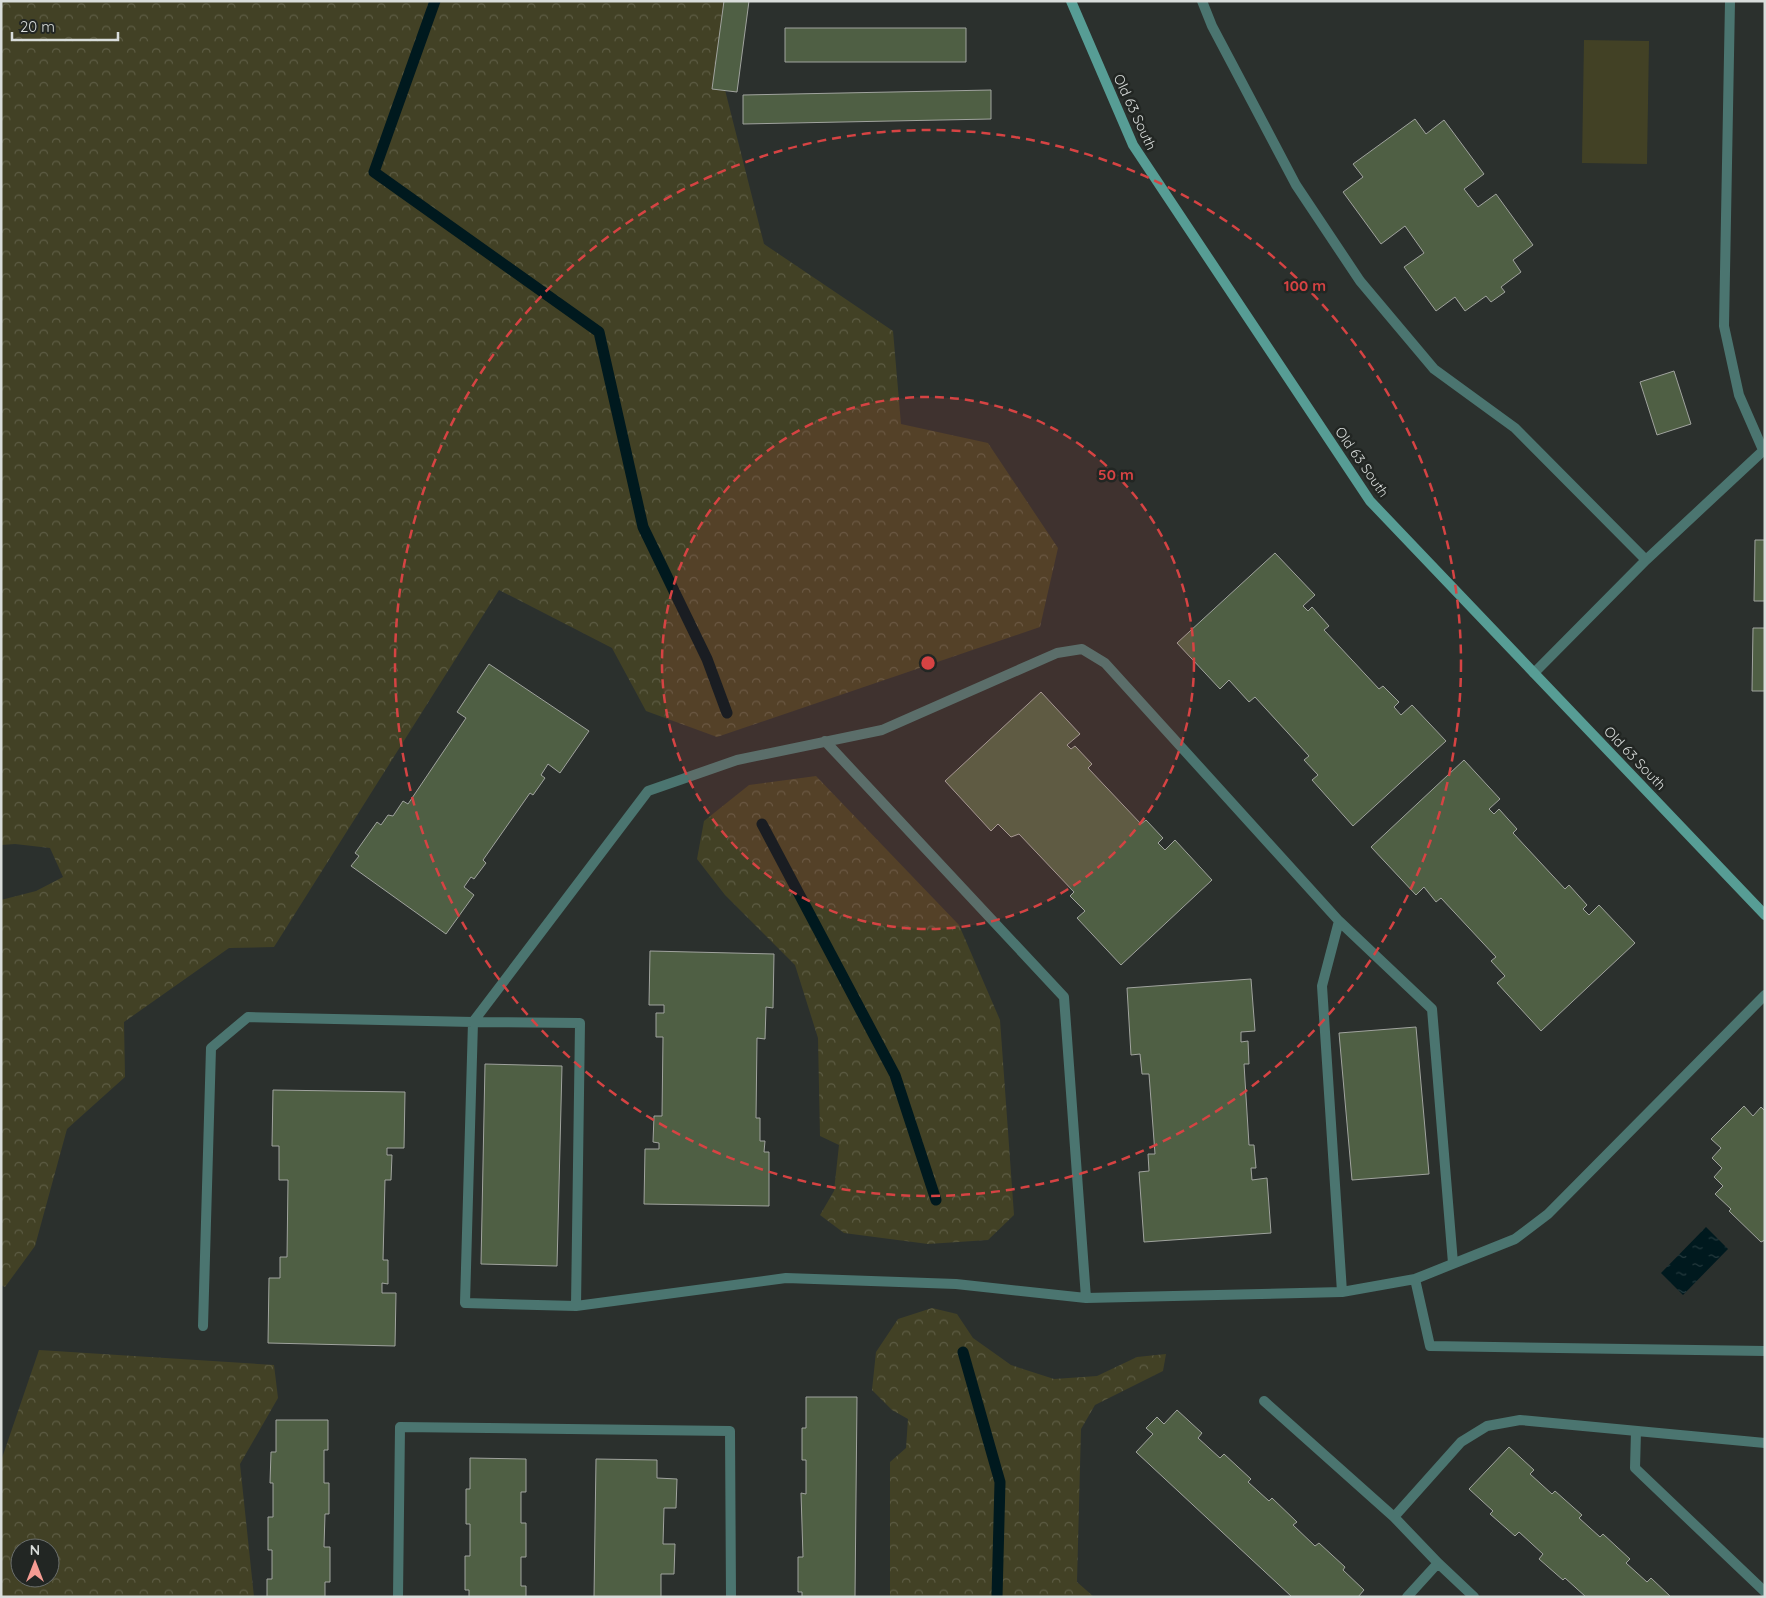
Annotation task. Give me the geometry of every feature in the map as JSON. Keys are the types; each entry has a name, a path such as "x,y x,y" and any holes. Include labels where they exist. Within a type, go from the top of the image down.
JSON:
{"main road":[{"name":"Old 63 South","path":"1071,1 1132,145 1370,501 1765,915"}],"lane":[{"path":"1202,1 1212,26 1296,185 1360,281 1434,369 1515,428 1646,560"},
{"path":"1534,673 1646,560 1764,450 1739,395 1724,326 1730,1"},
{"path":"1453,1264 1432,1009 1339,921 1105,663 1082,649 1057,653 882,730 737,760 648,791 473,1022 465,1303 576,1306 786,1278 956,1284 1086,1298 1342,1292 1415,1279 1453,1264 1514,1239 1548,1214 1765,995"},
{"path":"825,741 1064,997 1086,1298"},
{"path":"1339,921 1322,986 1342,1292"},
{"path":"203,1326 211,1048 248,1017 580,1024 576,1306"},
{"path":"1415,1279 1430,1346 1765,1351"},
{"path":"1264,1401 1394,1516 1438,1563 1474,1597"},
{"path":"1394,1516 1461,1442 1487,1426 1520,1420 1765,1443"},
{"path":"398,1597 400,1427 730,1431 731,1597"},
{"path":"1636,1431 1635,1468 1765,1592"},
{"path":"1407,1597 1438,1563"}],"green space":[{"path":"1,1 733,1 724,86 764,244 893,331 901,424 988,443 1058,548 1040,627 717,737 646,711 612,648 499,590 274,947 229,948 124,1022 125,1077 67,1129 35,1246 5,1287 1,1285 1,900 36,891 63,877 50,848 15,844 1,845"},
{"path":"1584,40 1649,41 1647,164 1582,163"},
{"path":"816,776 959,925 1000,1020 1014,1215 988,1240 928,1244 844,1233 820,1215 834,1191 839,1145 820,1136 818,1038 795,965 725,895 697,859 704,821 749,785"},
{"path":"932,1308 957,1314 973,1338 1011,1365 1054,1379 1097,1376 1137,1357 1166,1354 1163,1371 1095,1405 1081,1429 1077,1582 1094,1597 890,1597 890,1462 906,1448 908,1419 892,1410 872,1390 876,1352 898,1319"},
{"path":"39,1350 274,1365 278,1398 240,1464 254,1597 1,1597 1,1461"}],"water":[{"path":"1706,1227 1728,1249 1683,1295 1661,1273"}],"building":[{"path":"724,1 749,1 737,92 712,89"},
{"path":"785,28 966,28 966,62 785,62"},
{"path":"991,90 991,119 743,124 743,95"},
{"path":"1415,119 1426,134 1444,120 1484,174 1464,189 1478,207 1496,194 1533,245 1513,260 1521,272 1501,287 1505,292 1491,302 1486,296 1465,311 1455,297 1436,311 1404,267 1424,253 1405,226 1381,244 1343,192 1363,177 1353,164"},
{"path":"1674,371 1691,424 1657,435 1640,382"},
{"path":"1755,540 1765,540 1765,601 1754,601"},
{"path":"1275,553 1315,595 1303,606 1308,611 1312,607 1329,626 1324,630 1379,689 1383,686 1399,702 1394,707 1401,715 1412,705 1446,741 1353,826 1312,780 1318,775 1304,760 1309,756 1255,697 1249,702 1229,680 1220,689 1177,643"},
{"path":"1753,628 1765,628 1765,691 1752,691"},
{"path":"489,664 589,731 560,773 548,764 541,775 545,778 533,795 530,793 483,860 486,863 474,879 471,877 464,887 474,895 446,934 351,866 359,856 355,853 377,822 381,825 388,815 393,816 403,801 408,804 466,718 457,712"},
{"path":"1041,692 1080,734 1067,745 1071,749 1075,746 1092,764 1088,768 1141,824 1146,820 1163,838 1158,843 1165,850 1175,840 1212,880 1121,965 1077,918 1085,911 1070,896 1074,892 1019,834 1011,837 998,824 991,831 945,781"},
{"path":"1464,760 1500,799 1489,809 1494,814 1499,809 1517,829 1513,833 1565,889 1569,885 1587,905 1583,909 1589,915 1599,905 1635,943 1541,1031 1497,983 1505,976 1491,961 1496,957 1441,898 1436,902 1424,887 1416,895 1371,847"},
{"path":"650,951 774,954 773,1008 766,1007 765,1039 757,1038 756,1118 760,1118 760,1141 765,1141 764,1152 769,1152 769,1206 644,1204 645,1149 659,1149 659,1143 653,1142 654,1116 662,1116 663,1037 656,1037 656,1013 664,1013 664,1005 649,1005"},
{"path":"1251,979 1255,1031 1241,1032 1241,1042 1248,1041 1249,1064 1244,1064 1249,1145 1254,1145 1256,1168 1251,1168 1252,1180 1267,1178 1271,1233 1144,1242 1139,1172 1149,1171 1148,1154 1155,1154 1149,1074 1142,1074 1140,1054 1131,1055 1127,988"},
{"path":"1416,1027 1429,1174 1352,1180 1339,1033"},
{"path":"485,1064 562,1066 557,1266 481,1264"},
{"path":"273,1090 405,1092 404,1148 387,1148 387,1155 392,1155 391,1180 385,1180 383,1260 388,1260 388,1284 382,1283 382,1293 396,1293 395,1346 268,1343 269,1278 280,1278 280,1257 287,1257 288,1180 279,1180 279,1146 272,1146"},
{"path":"1744,1106 1753,1116 1761,1107 1765,1111 1765,1240 1761,1242 1729,1211 1731,1209 1715,1194 1723,1186 1714,1177 1722,1168 1712,1158 1721,1148 1711,1139"},
{"path":"806,1397 857,1397 855,1597 802,1597 802,1592 798,1592 798,1557 803,1557 801,1493 806,1494 806,1460 802,1460 802,1428 806,1428"},
{"path":"1177,1410 1202,1433 1198,1438 1220,1458 1224,1454 1251,1479 1248,1482 1269,1501 1272,1498 1297,1522 1293,1525 1315,1546 1319,1543 1345,1567 1343,1570 1364,1590 1358,1597 1292,1597 1136,1452 1153,1434 1146,1428 1157,1417 1164,1424"},
{"path":"276,1420 328,1420 328,1450 324,1450 324,1483 329,1483 329,1514 325,1514 324,1547 330,1547 330,1582 325,1582 325,1597 267,1597 267,1579 272,1579 272,1550 268,1550 268,1517 273,1517 273,1483 270,1483 271,1452 276,1452"},
{"path":"1509,1447 1534,1470 1530,1474 1552,1494 1555,1491 1582,1515 1579,1518 1600,1537 1603,1534 1630,1559 1626,1563 1647,1582 1651,1578 1671,1597 1586,1597 1565,1578 1563,1580 1539,1559 1543,1554 1519,1532 1515,1536 1490,1514 1493,1511 1469,1489"},
{"path":"470,1458 526,1459 526,1492 521,1492 521,1523 526,1523 526,1557 521,1557 521,1586 526,1586 526,1597 469,1597 469,1590 465,1590 465,1556 470,1556 470,1524 466,1524 466,1489 470,1489"},
{"path":"596,1459 657,1460 657,1478 677,1479 676,1508 664,1508 663,1544 675,1544 674,1574 661,1574 661,1597 594,1597"}],"waterway":[{"path":"435,1 374,172 599,332 643,527 707,659 727,713"},
{"path":"762,824 895,1075 936,1200"},
{"path":"963,1352 1000,1482 997,1597"}]}
